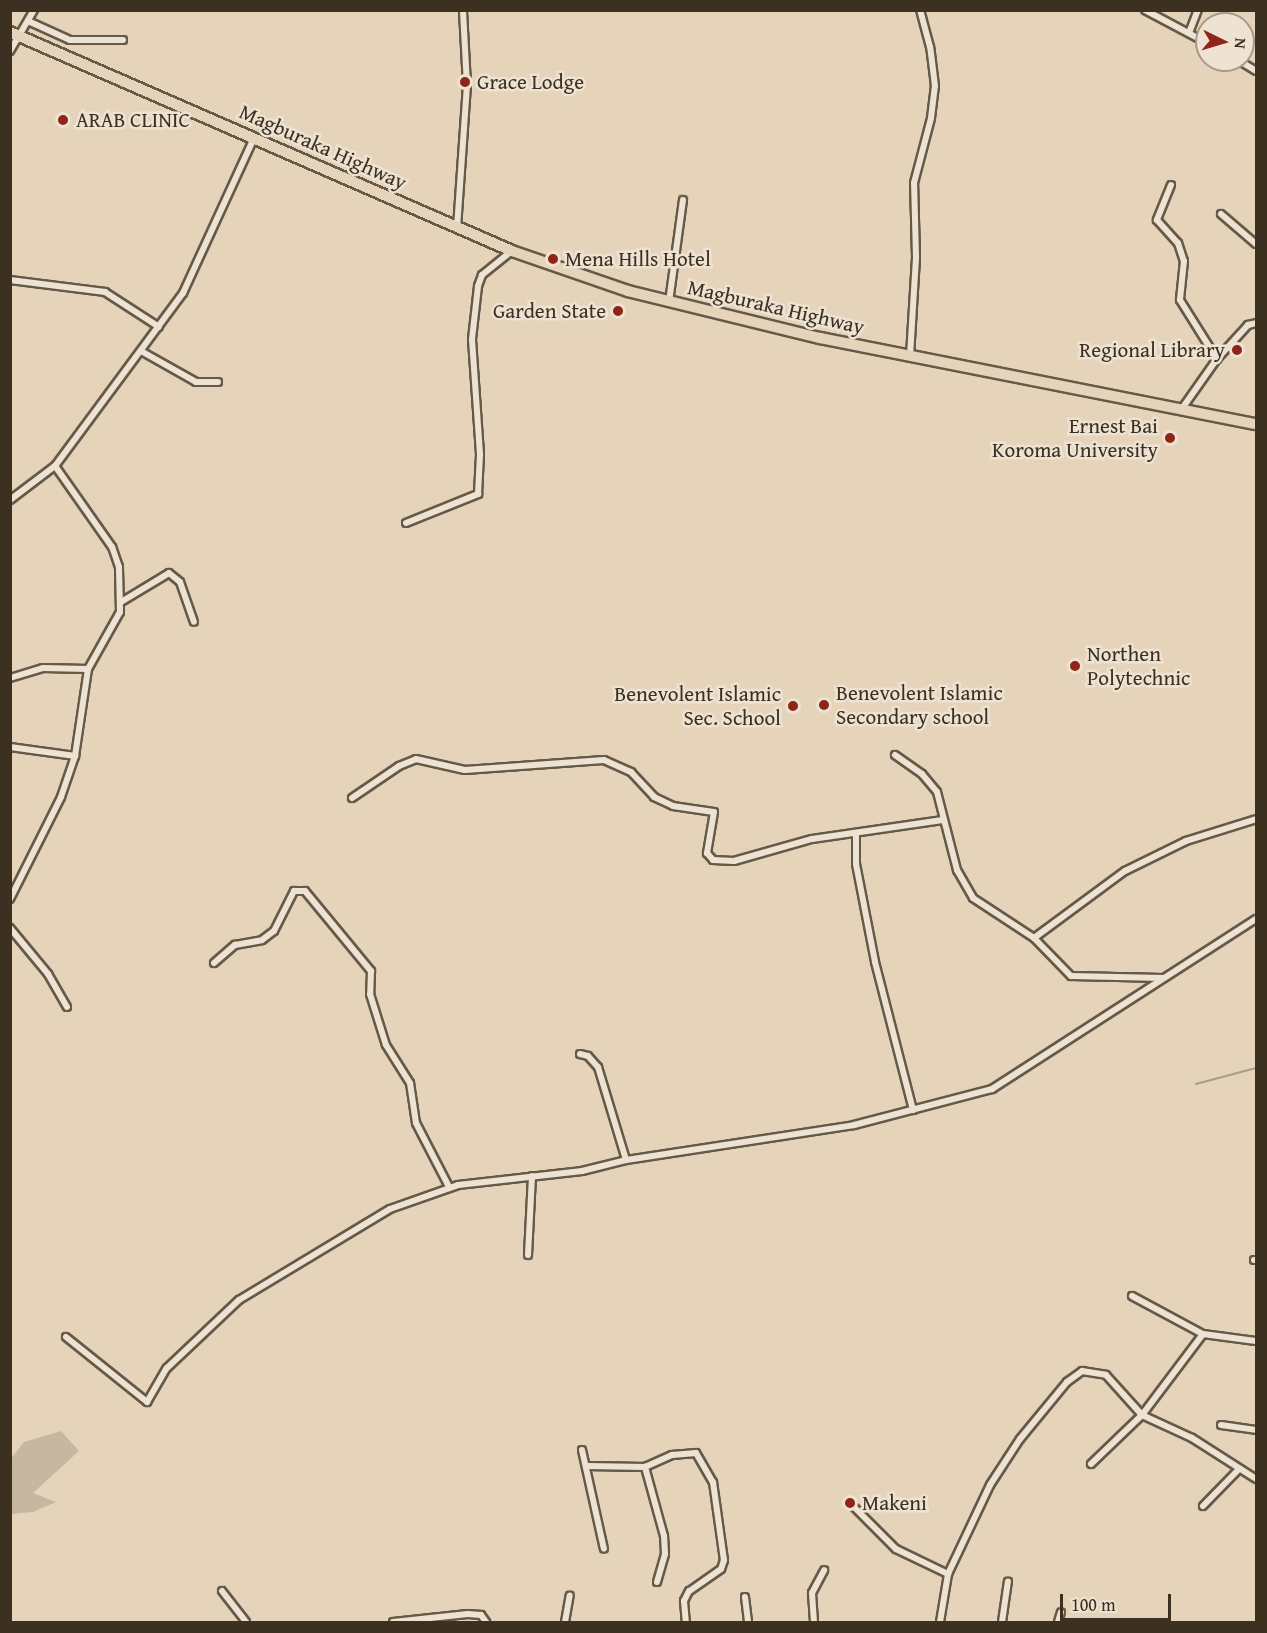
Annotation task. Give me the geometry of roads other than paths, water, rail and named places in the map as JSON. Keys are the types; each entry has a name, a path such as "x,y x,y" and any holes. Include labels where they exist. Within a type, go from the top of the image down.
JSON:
{"main road":[{"name":"Magburaka Highway","path":"15,34 512,251 669,303 909,357 1257,424"}],"street":[{"path":"10,51 15,34 28,21 34,10"},
{"path":"457,228 467,85 463,10"},
{"path":"909,357 916,257 914,183 931,118 935,86 930,47 920,10"},
{"path":"1145,10 1195,36"},
{"path":"1189,33 1198,10"},
{"path":"28,21 38,29 79,42 123,40"},
{"path":"10,500 55,466 183,293 254,138"},
{"path":"1171,185 1157,220 1179,243 1184,261 1180,300 1217,359"},
{"path":"669,303 683,201"},
{"path":"1221,214 1257,244"},
{"path":"406,523 478,494 480,454 472,339 477,286 482,275 512,251"},
{"path":"10,280 105,292 159,327"},
{"path":"1181,410 1217,359 1248,325 1257,323"},
{"path":"141,351 190,380 218,382"},
{"path":"10,899 13,885 42,839 75,756 88,669 111,630 121,602 119,567 112,547 55,466"},
{"path":"121,602 169,573 180,582 194,622"},
{"path":"10,678 43,668 88,669"},
{"path":"10,747 75,756"},
{"path":"895,755 929,781 937,792 957,870 973,898 1034,938 1071,976 1163,978"},
{"path":"352,798 399,766 416,759 465,770 604,760 631,772 654,797 674,806 714,812 707,853 713,860 734,861 812,838 856,834 944,820"},
{"path":"1034,938 1125,871 1186,841 1257,819"},
{"path":"856,834 856,864 875,962 913,1110"},
{"path":"214,963 235,945 262,940 274,931 294,891 305,891 371,971 370,994 386,1045 410,1083 416,1123 449,1187"},
{"path":"66,1337 147,1402 167,1368 239,1300 390,1209 449,1187 582,1171 626,1160 854,1125 992,1089 1012,1080 1163,978 1257,919"},
{"path":"10,928 48,974 67,1006"},
{"path":"580,1054 588,1056 598,1067 626,1160"},
{"path":"528,1255 532,1176"},
{"path":"1132,1296 1203,1334 1257,1341"},
{"path":"1091,1464 1142,1415 1203,1334"},
{"path":"940,1623 948,1574 990,1485 1020,1439 1068,1382 1082,1371 1106,1375 1142,1415 1192,1438 1257,1479"},
{"path":"1221,1425 1257,1430"},
{"path":"582,1450 604,1548"},
{"path":"587,1466 645,1467 672,1455 696,1453 713,1482 724,1560 721,1569 689,1591 684,1601 686,1623"},
{"path":"645,1467 664,1536 665,1554 657,1582"},
{"path":"1203,1506 1239,1469"},
{"path":"855,1509 896,1549 948,1574"},
{"path":"814,1623 812,1593 824,1570"},
{"path":"1002,1623 1008,1581"},
{"path":"222,1591 246,1623"},
{"path":"565,1623 570,1595"},
{"path":"745,1598 748,1623"},
{"path":"1058,1623 1061,1612"},
{"path":"393,1622 468,1614 481,1615 486,1623"}],"waterway":[{"path":"1196,1084 1256,1068"}],"place":[{"name":"Grace Lodge","path":"465,82"},
{"name":"ARAB CLINIC","path":"63,120"},
{"name":"Mena Hills Hotel","path":"553,259"},
{"name":"Garden State","path":"618,311"},
{"name":"Regional Library","path":"1237,350"},
{"name":"Ernest Bai Koroma University","path":"1170,438"},
{"name":"Northen Polytechnic","path":"1075,666"},
{"name":"Benevolent Islamic Secondary school","path":"824,705"},
{"name":"Benevolent Islamic Sec. School","path":"793,706"},
{"name":"Makeni","path":"850,1503"}]}
